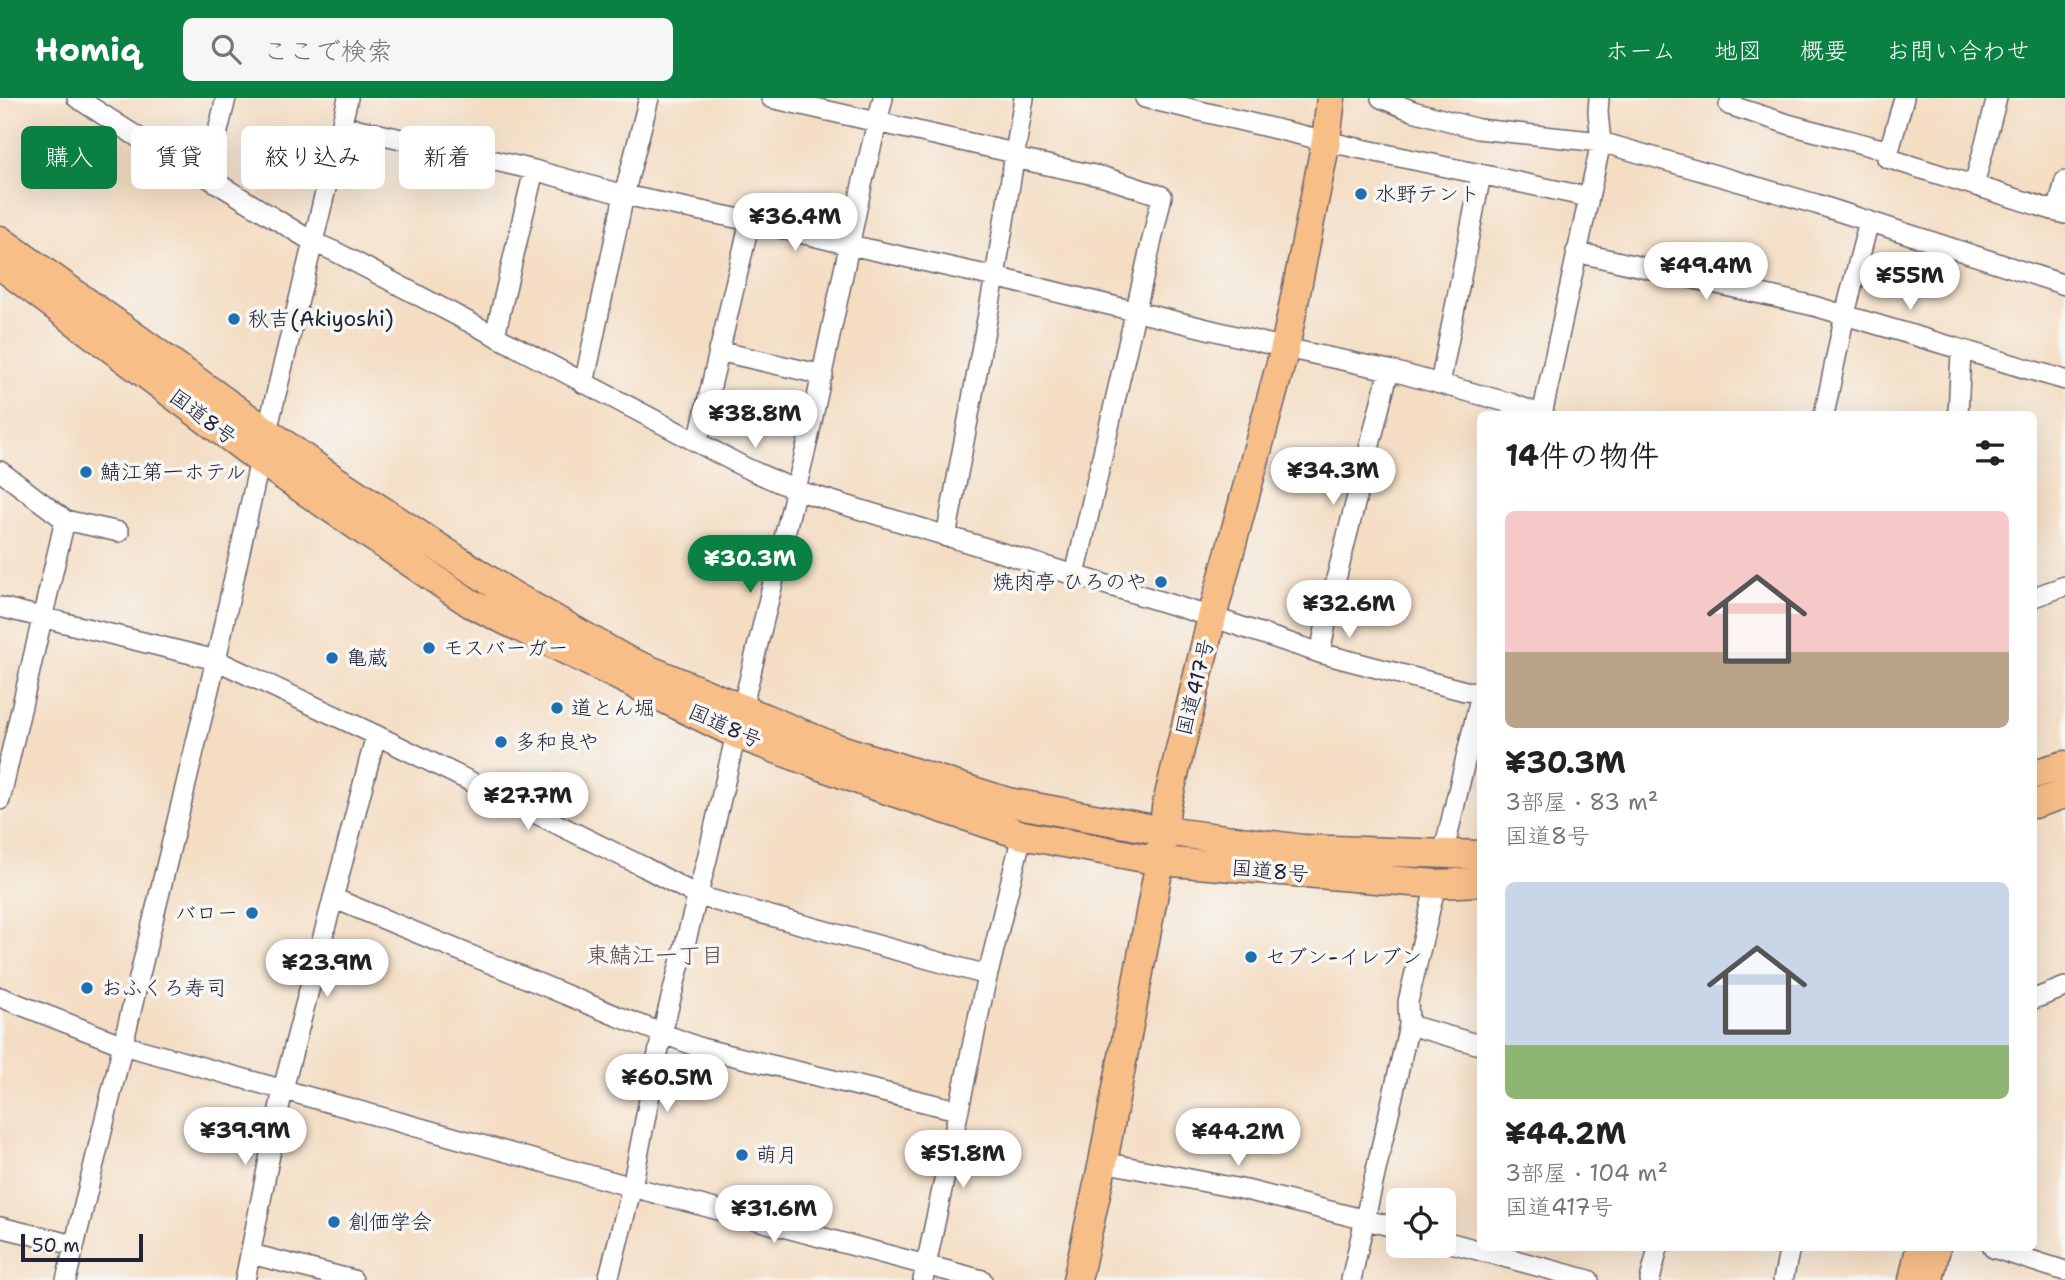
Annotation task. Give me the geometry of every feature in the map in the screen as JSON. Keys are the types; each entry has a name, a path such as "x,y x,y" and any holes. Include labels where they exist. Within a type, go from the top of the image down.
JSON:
{"highway":[{"name":"国道417号","path":"1077,1280 1103,1163 1160,861 1166,808 1212,617 1285,348 1326,141 1331,98"},
{"name":"国道8号","path":"0,240 337,481 510,594 739,721 834,747 1008,802 1164,831 1303,849 1477,855"},
{"name":"国道8号","path":"0,265 260,460 470,603 739,721 872,785 1023,835 1160,861 1436,884 1477,882"},
{"path":"2037,773 2065,765"},
{"path":"2037,803 2065,794"}],"main road":[{"path":"1911,1280 1917,1251"},
{"path":"1931,1280 1937,1251"}],"street":[{"path":"77,98 105,107 131,128"},
{"path":"219,126 226,98"},
{"path":"66,1280 348,98"},
{"path":"584,384 624,195 649,98"},
{"path":"771,98 1104,177 1162,196 1075,575"},
{"path":"608,1280 632,1187 662,1033 796,490 883,98"},
{"path":"946,537 995,277 1024,98"},
{"path":"1145,98 1588,198"},
{"path":"1381,98 1413,111 1478,129 1601,142 1816,204 2065,285"},
{"path":"1543,411 1601,142 1599,98"},
{"path":"1731,98 1729,105 1791,125 1889,150"},
{"path":"1904,98 1887,158 2061,213 2065,181"},
{"path":"1973,185 1997,98"},
{"path":"341,125 534,170 624,195 995,277 1285,348 1389,370 1531,411"},
{"path":"495,335 534,170"},
{"path":"1440,384 1481,175"},
{"path":"227,189 313,242 337,252 746,468 796,490 1212,617 1320,653 1465,691 1477,692"},
{"path":"698,441 750,221"},
{"path":"1825,411 1845,314 1869,221"},
{"path":"1576,252 1845,314 1961,351 2065,380"},
{"path":"718,351 822,375"},
{"path":"1958,411 1961,351"},
{"path":"1320,653 1389,370"},
{"path":"0,471 65,520 119,532"},
{"path":"1,795 65,520"},
{"path":"2037,596 2065,586"},
{"path":"0,607 216,660 376,735 698,895 987,975"},
{"path":"1443,855 1477,711"},
{"path":"245,1280 283,1089 376,735"},
{"path":"924,1272 987,975 1023,835"},
{"path":"1351,1280 1409,1025 1408,1002 1436,884"},
{"path":"333,898 701,1048 957,1110"},
{"path":"2037,998 2065,987"},
{"path":"0,997 123,1045 632,1187 924,1272 982,1280"},
{"path":"1409,1025 1477,1044"},
{"path":"1103,1163 1246,1190 1386,1224"},
{"path":"0,1227 74,1245"},
{"path":"1456,1243 1477,1248"},
{"path":"1650,1280 1657,1251"},
{"path":"1783,1280 1789,1251"},
{"path":"2002,1251 2065,1271"},
{"path":"1504,1253 1589,1280"},
{"path":"250,1254 353,1280"}],"place":[{"name":"水野テント","path":"1361,194"},
{"name":"秋吉(Akiyoshi)","path":"234,319"},
{"name":"鯖江第一ホテル","path":"86,472"},
{"name":"焼肉亭 ひろのや","path":"1161,582"},
{"name":"モスバーガー","path":"429,648"},
{"name":"亀蔵","path":"332,658"},
{"name":"道とん堀","path":"557,708"},
{"name":"多和良や","path":"501,742"},
{"name":"バロー","path":"252,913"},
{"name":"セブン-イレブン","path":"1251,957"},
{"name":"おふくろ寿司","path":"87,988"},
{"name":"萌月","path":"742,1155"},
{"name":"創価学会","path":"334,1222"}],"district":[{"name":"東鯖江一丁目","path":"655,955"}]}
